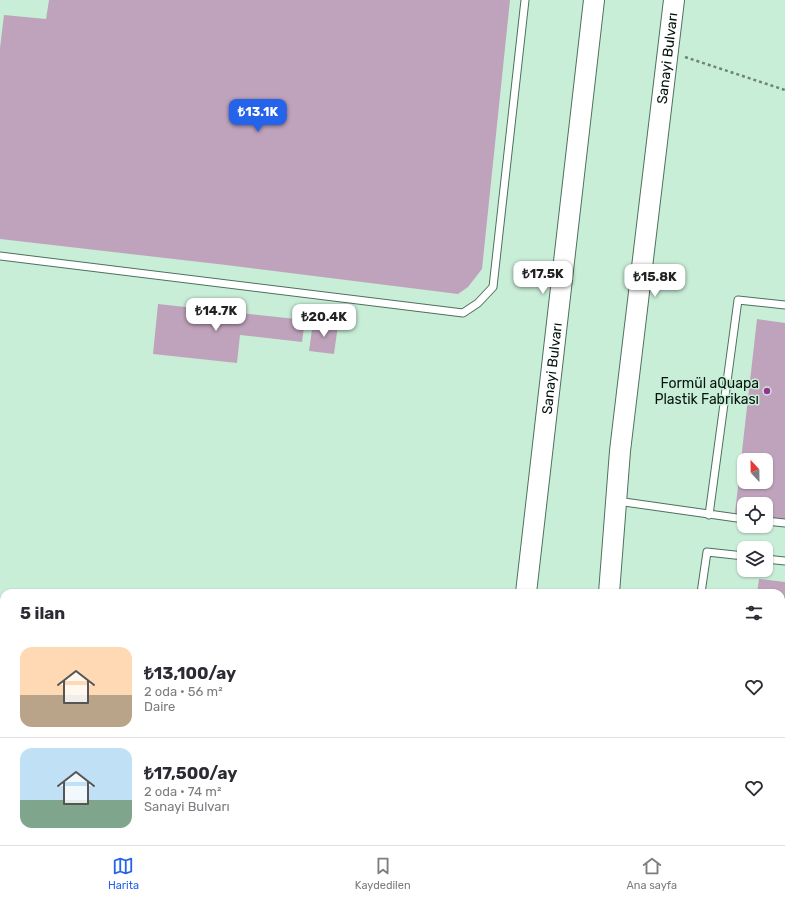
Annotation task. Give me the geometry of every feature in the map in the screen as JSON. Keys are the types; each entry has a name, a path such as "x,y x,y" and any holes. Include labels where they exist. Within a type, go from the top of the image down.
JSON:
{"street":[{"name":"Sanayi Bulvarı","path":"526,589 594,0"},
{"name":"Sanayi Bulvarı","path":"609,589 620,450 674,0"}],"lane":[{"path":"0,256 463,313 478,303 492,287 525,0"},
{"path":"709,514 738,300 785,305"},
{"path":"617,500 737,517"},
{"path":"773,522 785,523"},
{"path":"702,589 707,552 737,555"},
{"path":"773,560 785,561"}],"path":[{"path":"668,51 785,90"}],"building":[{"path":"49,0 510,0 482,269 468,287 458,294 0,239 0,48 4,15 46,19"},
{"path":"158,304 305,320 302,342 240,335 237,363 153,354"},
{"name":"Formül aQuapa Plastik Fabrikası","path":"757,319 785,323 785,519 773,518 773,497 737,497 737,513 735,513 738,489 773,489 773,453 742,453"},
{"path":"313,322 338,325 334,354 309,351"},
{"path":"759,579 785,582 785,589 758,589"}],"place":[{"name":"Formül aQuapa Plastik Fabrikası","path":"767,391"}]}
